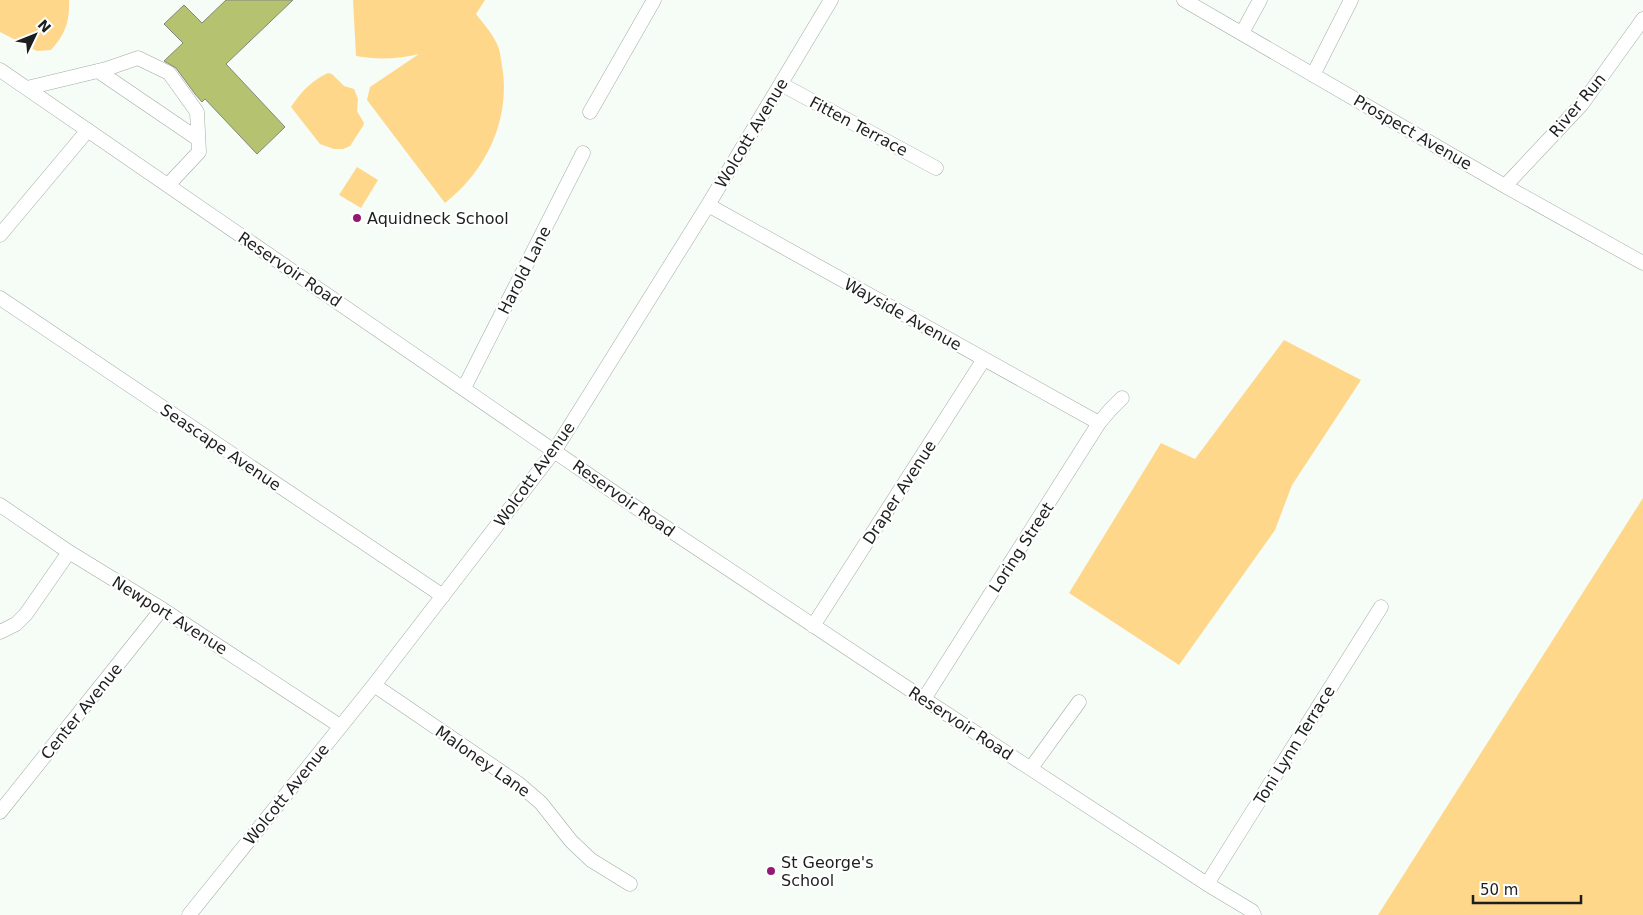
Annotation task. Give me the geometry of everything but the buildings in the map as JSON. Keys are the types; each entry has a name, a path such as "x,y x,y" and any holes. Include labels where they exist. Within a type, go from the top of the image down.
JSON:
{"street":[{"path":"590,112 654,0"},
{"name":"Wolcott Avenue","path":"189,915 374,685 556,450 708,205 831,0"},
{"name":"Prospect Avenue","path":"1184,0 1505,186 1643,263"},
{"path":"1242,33 1260,0"},
{"path":"1313,74 1351,0"},
{"name":"River Run","path":"1505,186 1582,104 1643,19"},
{"path":"27,88 98,71 138,58 169,73 197,112 198,152 168,185"},
{"name":"Reservoir Road","path":"0,70 556,450 648,515 924,699 1207,884 1252,910 1254,915"},
{"path":"98,71 198,139"},
{"name":"Fitten Terrace","path":"781,84 936,168"},
{"path":"0,236 88,130"},
{"name":"Harold Lane","path":"464,388 583,153"},
{"name":"Wayside Avenue","path":"708,205 1099,423"},
{"name":"Seascape Avenue","path":"0,298 443,596"},
{"name":"Draper Avenue","path":"813,626 984,359"},
{"name":"Loring Street","path":"924,699 1099,423 1122,398"},
{"name":"Newport Avenue","path":"0,505 69,552 162,609 340,726"},
{"path":"0,632 16,624 26,614 69,552"},
{"name":"Toni Lynn Terrace","path":"1207,884 1380,607"},
{"name":"Center Avenue","path":"0,812 162,609"},
{"name":"Maloney Lane","path":"374,685 519,784 541,803 571,842 591,860 630,884"},
{"path":"1031,768 1079,702"}],"shaded area":[{"path":"0,0 69,0 69,15 60,39 51,50 37,51 0,32"},
{"path":"353,0 485,0 476,14 492,35 499,49 504,91 502,110 498,128 483,161 472,177 445,203 367,100 370,87 419,54 388,58 356,56"},
{"path":"328,73 332,74 344,86 354,89 358,99 357,111 364,123 350,146 343,149 334,149 320,144 291,107 307,87"},
{"path":"357,167 378,180 361,208 339,195"},
{"path":"1284,340 1361,380 1292,485 1275,530 1179,665 1069,593 1161,443 1195,459"},
{"path":"1643,498 1643,915 1378,915"}],"place":[{"name":"Aquidneck School","path":"357,218"},
{"name":"St George's School","path":"771,871"}]}
